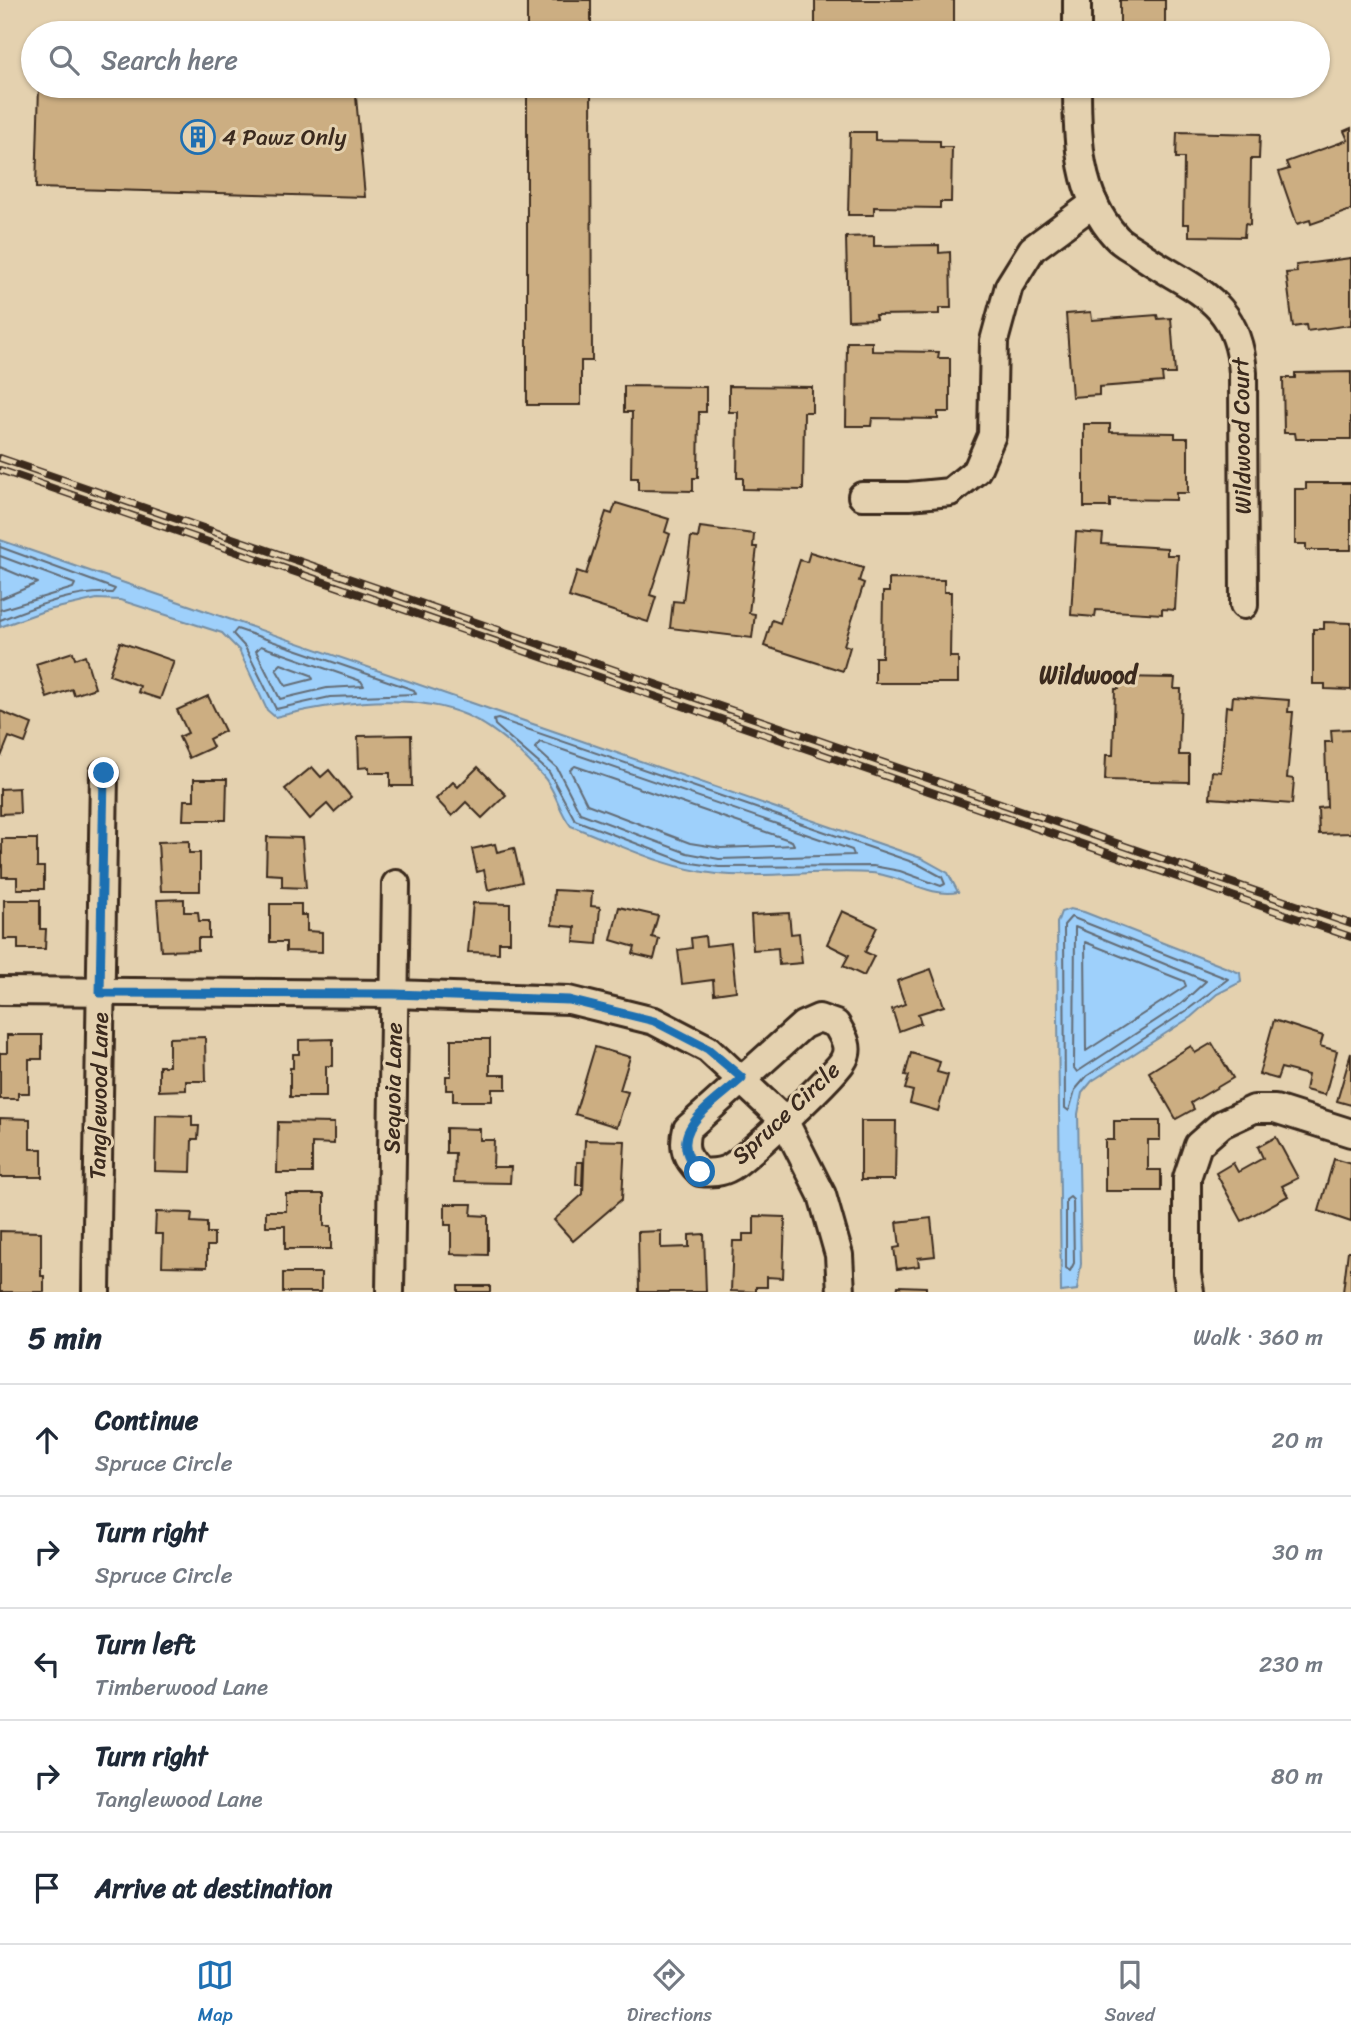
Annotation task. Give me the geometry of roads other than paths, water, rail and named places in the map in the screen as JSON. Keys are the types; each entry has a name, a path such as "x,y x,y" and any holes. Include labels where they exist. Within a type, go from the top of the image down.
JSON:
{"street":[{"path":"1077,0 1077,21"},
{"name":"Wildwood Court","path":"1078,98 1084,180 1094,203 1116,237 1217,303 1238,339 1243,373 1244,605"},
{"path":"862,496 909,496 950,492 977,470 992,435 993,341 1009,286 1032,249 1094,203"},
{"name":"Tanglewood Lane","path":"96,1292 104,773"},
{"name":"Sequoia Lane","path":"390,1292 396,884"},
{"path":"0,991 394,994 569,1000 654,1021 708,1049 784,1120 822,1195 839,1255 841,1292"},
{"name":"Spruce Circle","path":"819,1018 836,1024 847,1043 844,1059 784,1120 731,1167 716,1173 700,1172 687,1159 684,1144 687,1129 742,1078 803,1025 819,1018"},
{"path":"1190,1292 1187,1274 1187,1178 1198,1145 1222,1124 1254,1108 1275,1108 1351,1133"}],"water":[{"path":"0,540 921,858 948,873 958,892 936,892 871,873 717,874 661,861 571,826 551,787 534,767 497,733 466,715 421,703 396,701 321,707 275,717 267,710 239,650 222,633 120,600 97,599 44,611 0,627"},
{"path":"1070,909 1084,912 1240,973 1241,982 1217,994 1191,1017 1092,1081 1082,1093 1078,1114 1081,1264 1077,1290 1061,1292 1057,923 1061,912"}],"railway":[{"path":"0,458 1351,924"},
{"path":"0,470 1351,937"}],"place":[{"name":"4 Pawz Only","path":"198,137"}],"district":[{"name":"Wildwood","path":"1088,675"}]}
